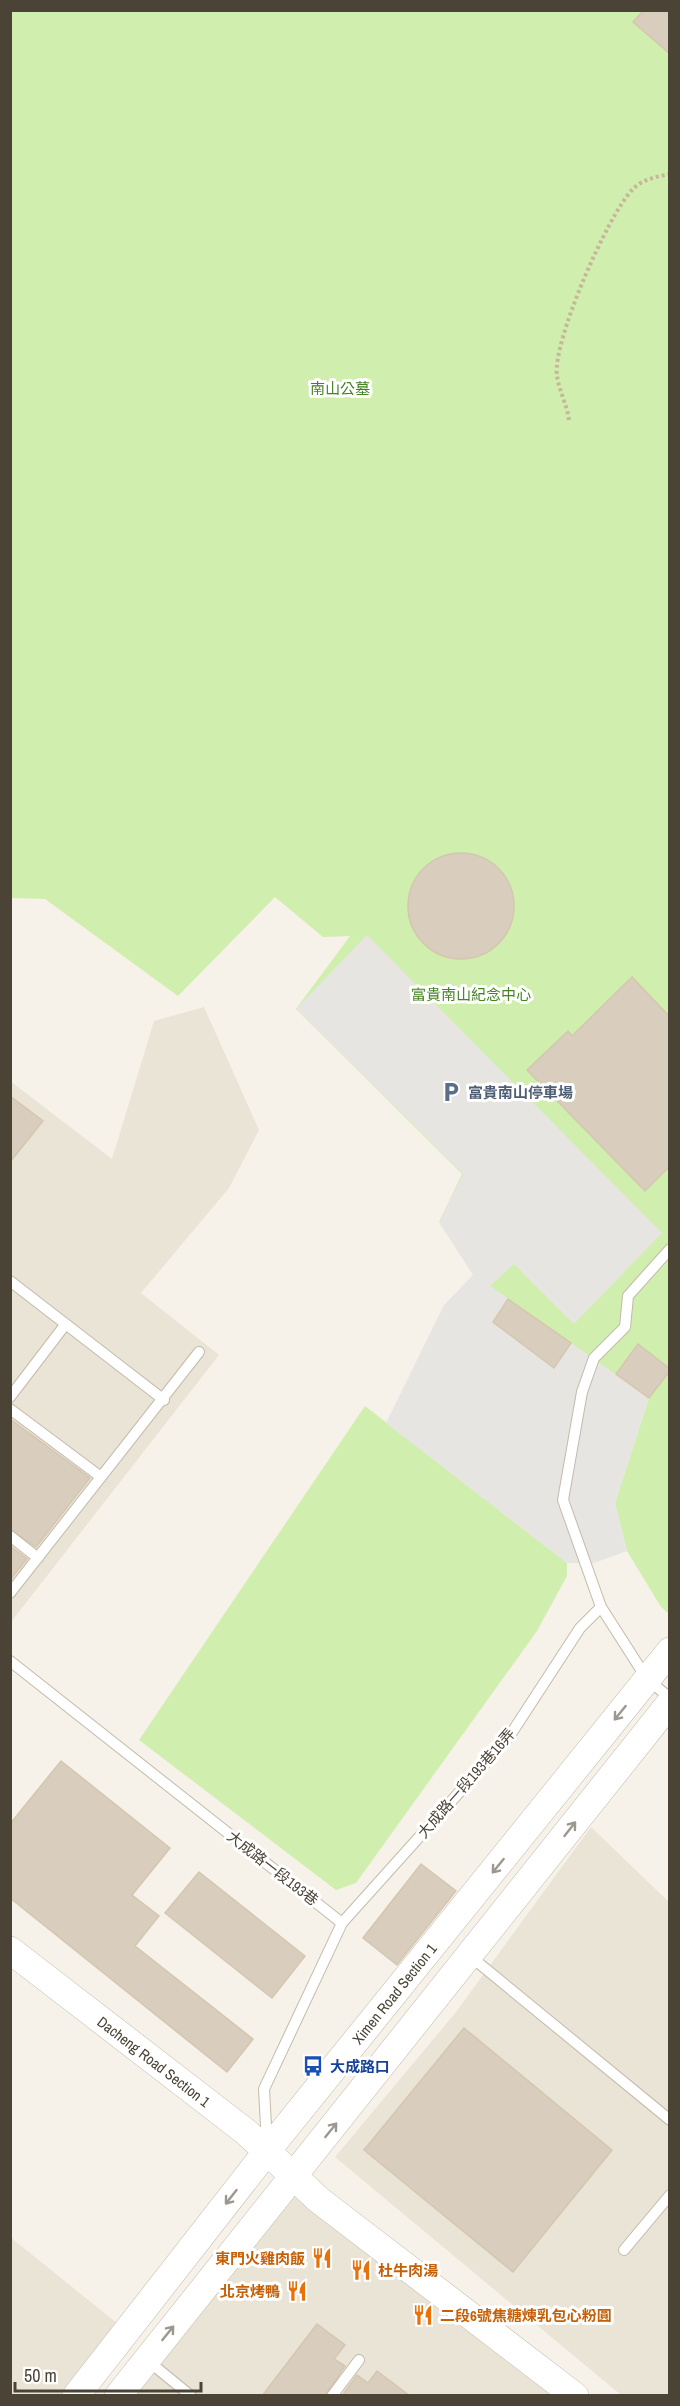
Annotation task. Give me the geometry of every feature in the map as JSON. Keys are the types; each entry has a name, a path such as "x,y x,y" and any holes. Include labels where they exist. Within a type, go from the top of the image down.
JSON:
{"street":[{"name":"Ximen Road Section 1","path":"76,2396 267,2151 669,1652"},
{"path":"118,2396 669,1703"},
{"name":"Dacheng Road Section 1","path":"10,1950 267,2151 320,2200 575,2396"}],"lane":[{"path":"669,1249 628,1296 625,1327 594,1358 582,1392 563,1500 602,1607 647,1679 669,1698"},
{"path":"10,1281 164,1400"},
{"path":"10,1397 65,1325"},
{"path":"10,1593 164,1400 199,1352"},
{"path":"10,1409 101,1477"},
{"path":"10,1536 38,1558"},
{"name":"大成路一段193巷16弄","path":"342,1923 509,1737 580,1628 602,1607"},
{"name":"大成路一段193巷","path":"10,1661 342,1923"},
{"path":"267,2151 264,2089 342,1923"},
{"path":"470,1956 669,2120"},
{"path":"624,2250 669,2195"},
{"path":"147,2360 191,2396"},
{"path":"332,2396 359,2360"}],"path":[{"path":"569,420 557,375 562,340 603,232 632,189 649,178 669,174"}],"shaded area":[{"path":"367,935 662,1233 574,1324 514,1264 490,1286 649,1398 615,1503 627,1551 594,1563 567,1563 386,1423 444,1305 473,1275 439,1222 463,1174 296,1009"},
{"path":"204,1007 259,1130 229,1188 141,1293 219,1355 11,1622 10,1081 112,1159 154,1021"},
{"path":"591,1827 669,1902 669,2395 621,2395 335,2157 456,2012"},
{"path":"294,2187 556,2396 132,2396"},
{"path":"10,2237 123,2328 70,2395 11,2395"}],"green space":[{"name":"南山公墓","path":"11,11 669,11 669,1614 661,1607 627,1551 615,1503 649,1398 474,1275 439,1222 462,1174 296,1009 350,936 323,937 275,897 178,996 45,899 11,898"},
{"path":"365,1406 567,1563 567,1576 537,1631 356,1883 336,1890 139,1740"}],"building":[{"path":"644,10 669,10 669,53 633,22"},
{"path":"461,853 481,857 498,869 510,886 514,906 510,926 498,943 481,955 461,959 441,955 424,943 412,926 408,906 412,886 424,869 441,857"},
{"path":"632,977 669,1016 669,1167 645,1191 527,1070 568,1031 572,1036"},
{"path":"10,1096 43,1121 10,1162"},
{"path":"508,1299 571,1343 554,1368 493,1322"},
{"path":"638,1344 669,1368 669,1372 649,1398 616,1374"},
{"path":"10,1419 90,1478 36,1547 10,1529"},
{"path":"10,1546 27,1559 10,1580"},
{"path":"61,1761 170,1848 132,1895 159,1916 135,1946 253,2039 227,2072 10,1898 10,1824"},
{"path":"421,1864 456,1891 397,1965 363,1938"},
{"path":"199,1872 305,1956 272,1998 165,1913"},
{"path":"464,2028 612,2150 513,2272 364,2150"},
{"path":"317,2324 345,2345 334,2359 345,2366 325,2396 262,2396"},
{"path":"377,2371 410,2396 342,2396 357,2375 368,2383"}],"place":[{"name":"富貴南山停車場","path":"451,1092"},
{"name":"大成路口","path":"313,2066"},
{"name":"東門火雞肉飯","path":"322,2258"},
{"name":"杜牛肉湯","path":"361,2270"},
{"name":"北京烤鴨","path":"297,2291"},
{"name":"二段6號焦糖煉乳包心粉圓","path":"423,2315"}],"park label":[{"name":"富貴南山紀念中心","path":"471,994"}]}
